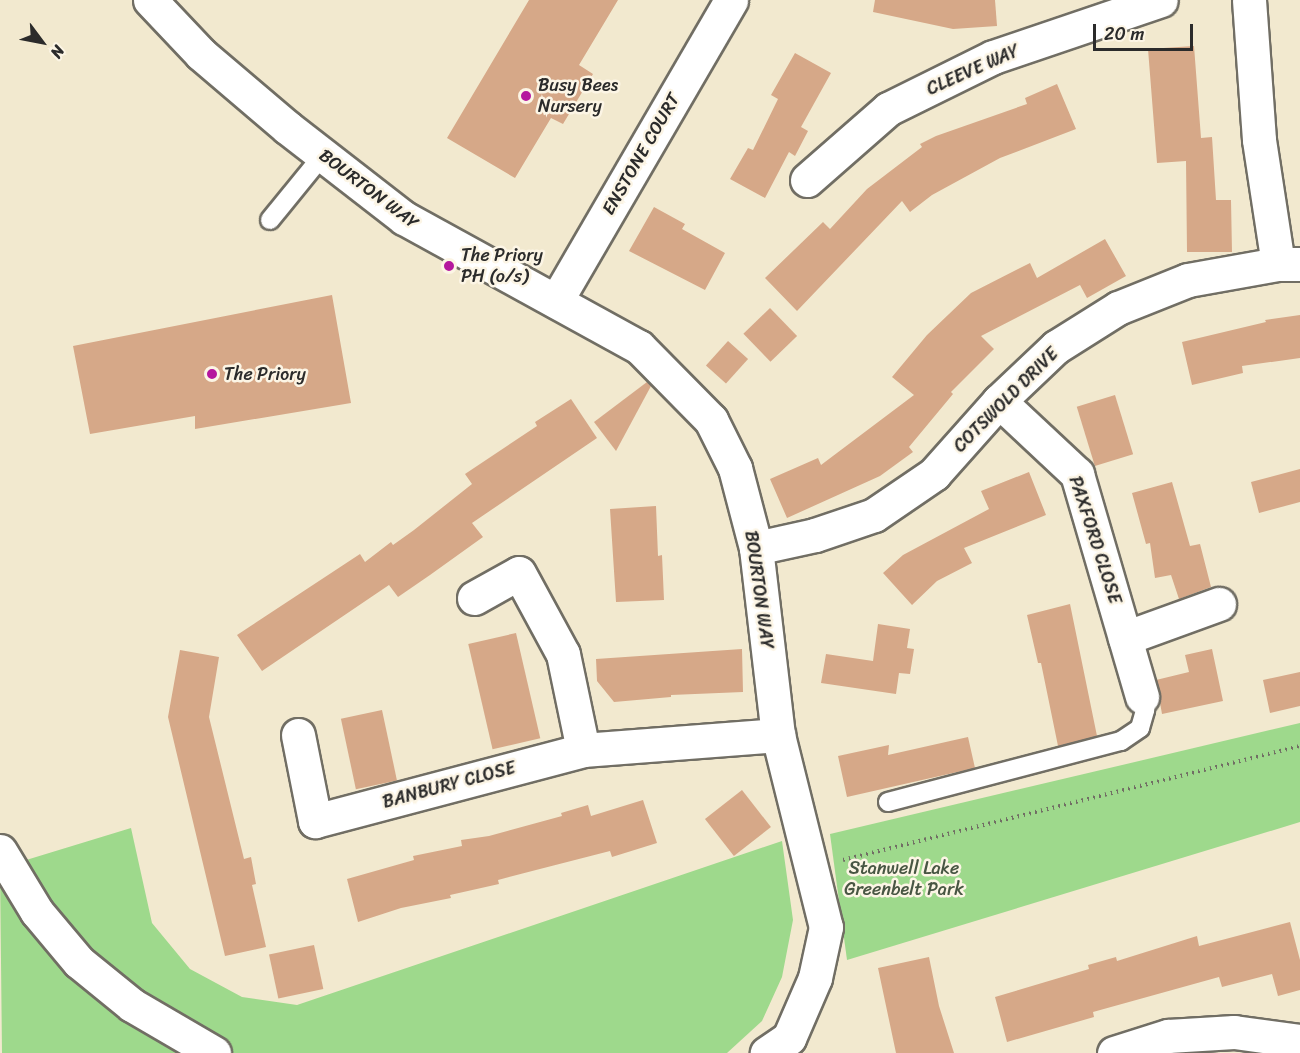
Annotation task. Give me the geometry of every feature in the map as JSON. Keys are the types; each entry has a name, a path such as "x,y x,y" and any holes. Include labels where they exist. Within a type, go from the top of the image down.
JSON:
{"street":[{"name":"BOURTON WAY","path":"150,0 201,54 323,155 404,218 639,347 711,420 735,468 756,548 778,735 813,867 826,927 815,978 788,1048"},
{"name":"CLEEVE WAY","path":"807,180 888,109 993,57 1160,0"},
{"path":"1250,0 1259,140 1289,264"},
{"name":"ENSTONE COURT","path":"556,301 722,2"},
{"name":"COTSWOLD DRIVE","path":"756,548 815,535 874,514 934,474 999,401 1056,347 1118,308 1188,280 1289,264"},
{"name":"PAXFORD CLOSE","path":"999,401 1077,474 1142,697"},
{"path":"474,598 519,573 563,654 583,750"},
{"path":"1125,638 1219,604"},
{"name":"BANBURY CLOSE","path":"298,735 315,821 583,750 778,735"},
{"path":"0,851 37,912 80,962 132,1005 214,1053"},
{"path":"1114,1053 1168,1036 1234,1032 1300,1041"}],"lane":[{"path":"270,220 323,155"},
{"path":"888,802 1121,741 1140,728 1145,710 1142,697"}],"path":[{"path":"813,867 1300,746"}],"green space":[{"name":"Stanwell Lake Greenbelt Park","path":"1300,723 1300,822 847,960 830,834"},
{"path":"131,828 152,923 190,969 242,997 297,1005 782,841 793,920 782,977 762,1021 727,1053 2,1053 0,868"}],"building":[{"name":"Busy Bees Nursery","path":"529,0 618,0 579,65 593,74 563,124 551,118 515,178 447,138"},
{"path":"875,0 995,0 997,26 953,29 873,12"},
{"path":"1194,46 1201,138 1212,137 1216,200 1231,200 1232,252 1187,252 1186,161 1157,163 1148,49"},
{"path":"795,53 831,73 801,127 808,131 795,156 789,152 765,198 730,179 748,148 753,150 778,99 771,95"},
{"path":"1057,84 1076,129 1000,158 932,195 910,212 902,201 797,311 765,278 823,222 830,229 867,189 922,147 920,144 936,136 1027,104 1025,98"},
{"path":"654,207 685,224 682,229 725,253 705,290 629,251"},
{"path":"1105,239 1126,276 1087,298 1080,285 981,336 994,349 951,392 953,394 909,447 913,452 880,476 787,518 770,479 818,458 821,465 914,395 892,377 927,335 971,293 1030,263 1037,278"},
{"name":"The Priory","path":"332,295 351,403 195,429 195,416 90,434 73,346"},
{"path":"770,308 797,336 770,362 743,334"},
{"path":"1300,315 1300,358 1242,366 1243,373 1192,385 1182,342 1266,322 1265,320"},
{"path":"728,341 748,359 726,384 706,366"},
{"path":"647,382 651,386 616,451 594,422"},
{"path":"1115,395 1133,454 1095,466 1077,407"},
{"path":"571,399 597,438 472,523 483,537 430,575 398,597 389,585 262,671 237,635 360,554 365,562 391,542 393,545 472,484 465,474 537,426 535,422"},
{"path":"1300,469 1300,502 1259,513 1251,482"},
{"path":"1029,472 1046,515 964,548 972,563 937,581 912,605 883,573 903,555 989,509 981,491"},
{"path":"1172,482 1190,546 1200,544 1211,587 1179,599 1171,575 1155,578 1150,543 1146,544 1132,493"},
{"path":"656,506 658,556 662,555 664,600 616,602 610,509"},
{"path":"1070,604 1097,736 1058,746 1041,663 1038,663 1027,615"},
{"path":"878,624 910,629 907,648 914,649 910,674 899,673 896,694 821,683 826,654 873,661"},
{"path":"516,633 540,738 493,749 468,644"},
{"path":"742,649 743,692 671,695 671,697 614,702 597,681 596,659"},
{"path":"1212,649 1223,701 1162,714 1156,680 1189,672 1185,655"},
{"path":"180,650 219,657 209,717 244,859 251,857 256,884 252,885 266,947 225,956 168,717"},
{"path":"1300,672 1300,706 1270,713 1263,680"},
{"path":"382,710 397,780 356,789 341,719"},
{"path":"968,737 975,768 847,797 838,756 889,745 888,755"},
{"path":"742,790 771,827 734,856 705,819"},
{"path":"643,800 657,843 612,857 610,851 498,880 499,884 450,895 451,898 401,908 358,922 347,879 414,860 413,856 462,846 461,840 489,836 562,816 561,813 588,805 591,816"},
{"path":"1290,922 1300,960 1300,990 1278,996 1272,974 1222,987 1219,977 1093,1012 1094,1017 1007,1042 995,997 1089,969 1088,965 1116,957 1117,961 1197,936 1199,946"},
{"path":"314,945 323,989 278,999 269,955"},
{"path":"929,957 939,1006 954,1053 896,1053 878,968"}],"place":[{"name":"Busy Bees Nursery","path":"526,96"},
{"name":"The Priory PH (o/s)","path":"449,266"},
{"name":"The Priory","path":"212,374"}]}
